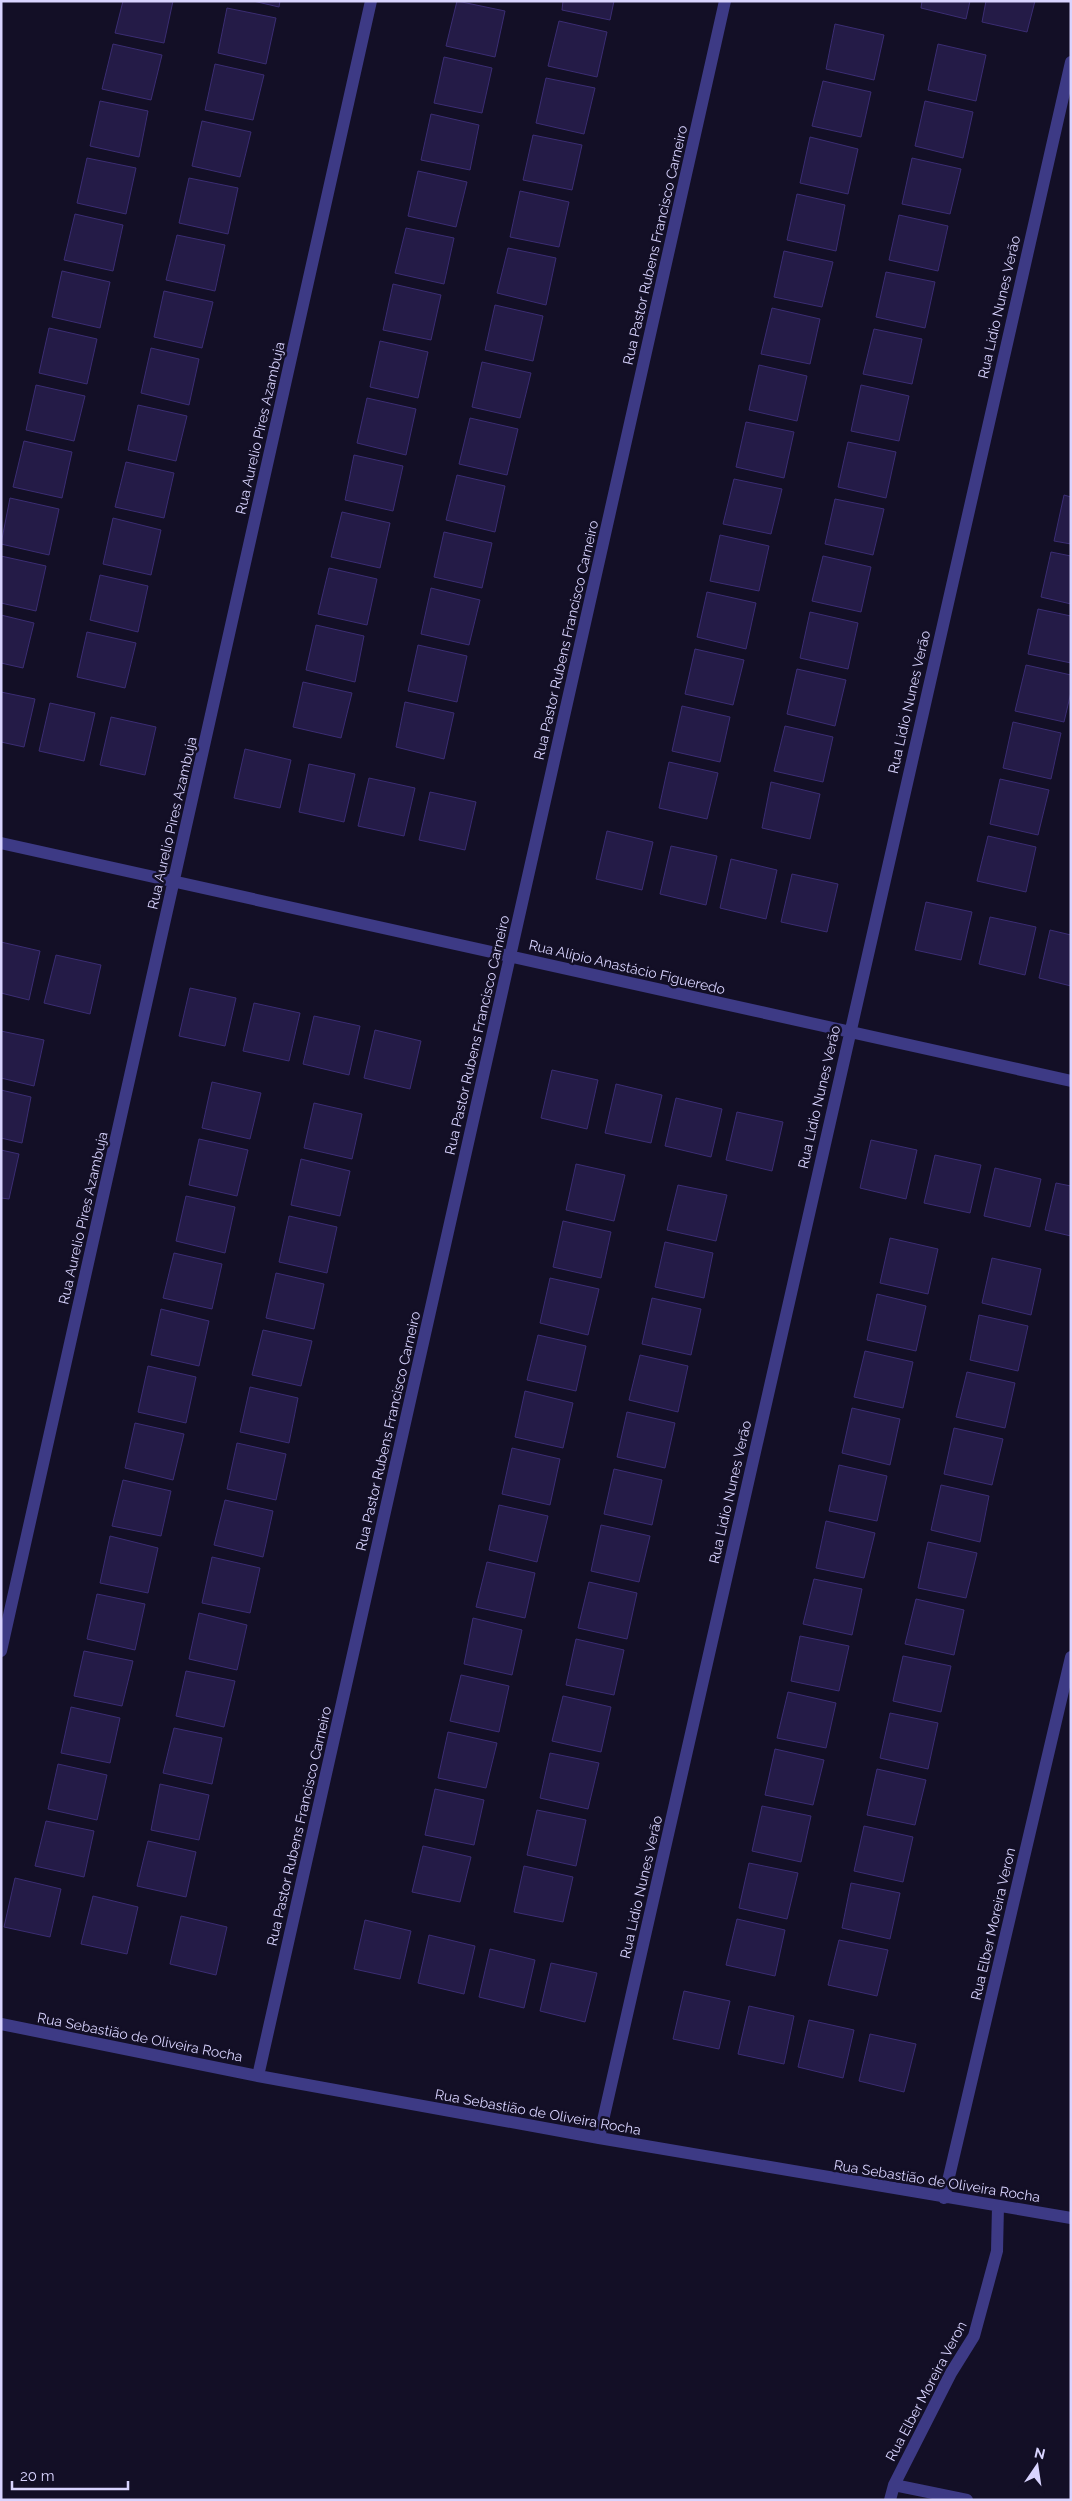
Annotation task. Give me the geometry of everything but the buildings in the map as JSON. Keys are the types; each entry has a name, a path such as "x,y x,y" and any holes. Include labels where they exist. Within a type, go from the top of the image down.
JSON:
{"street":[{"name":"Rua Aurelio Pires Azambuja","path":"1,1651 371,1"},
{"name":"Rua Pastor Rubens Francisco Carneiro","path":"258,2076 725,1"},
{"name":"Rua Lidio Nunes Verão","path":"599,2138 1071,62"},
{"name":"Rua Alípio Anastácio Figueredo","path":"1,843 1071,1081"},
{"name":"Rua Elber Moreira Veron","path":"944,2198 1071,1657"},
{"name":"Rua Sebastião de Oliveira Rocha","path":"1,2024 258,2076 599,2138 944,2198 1071,2218"},
{"name":"Rua Elber Moreira Veron","path":"890,2500 894,2485 951,2373 974,2336 997,2251 998,2206"},
{"path":"894,2485 967,2500"}]}
